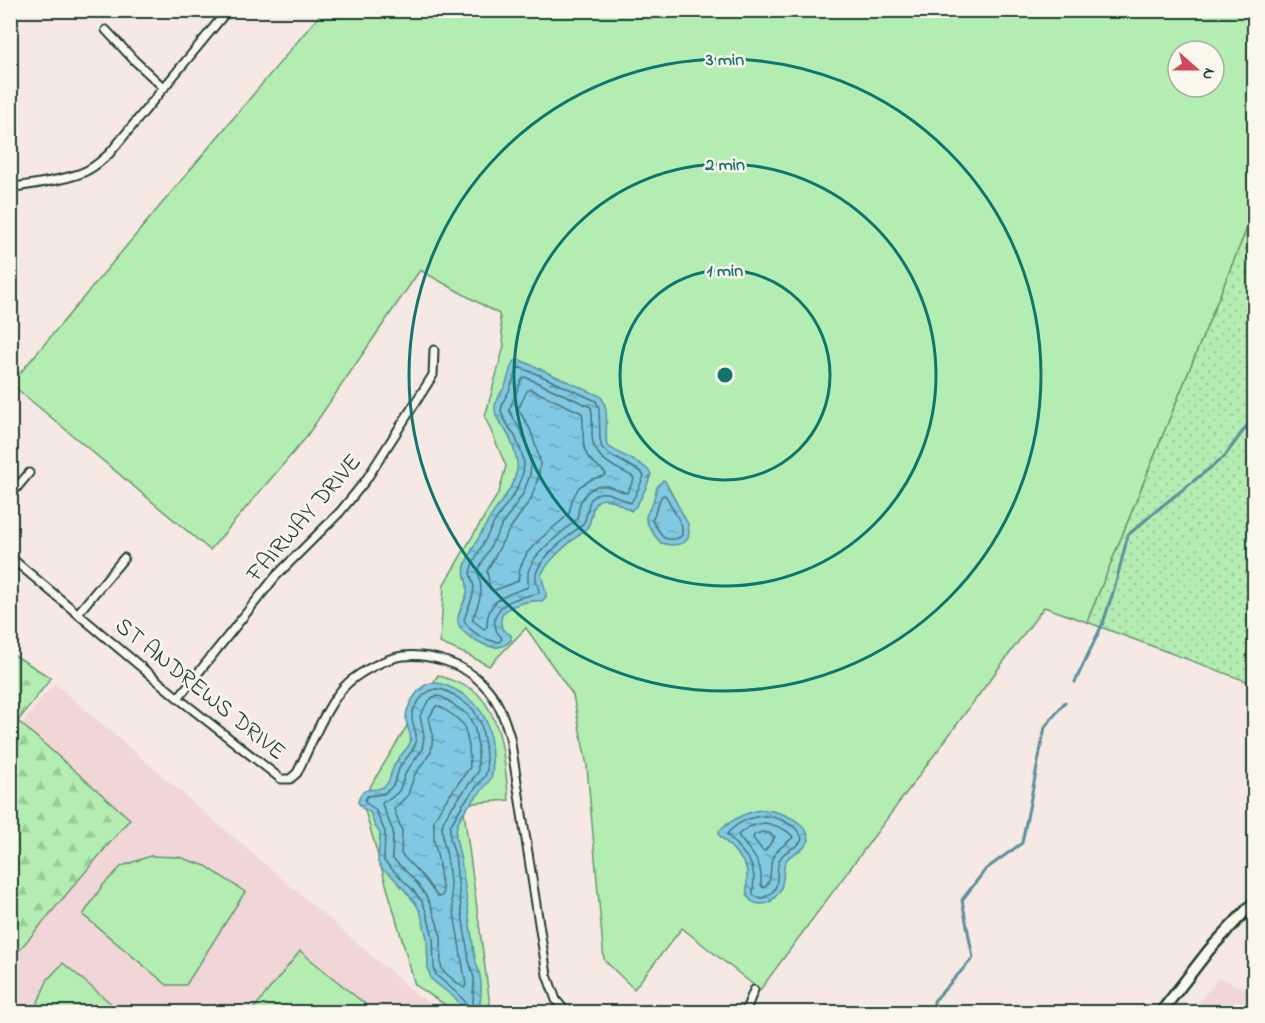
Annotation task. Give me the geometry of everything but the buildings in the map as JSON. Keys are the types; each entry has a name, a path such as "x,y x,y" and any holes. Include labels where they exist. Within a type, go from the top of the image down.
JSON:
{"main road":[{"path":"1161,1012 1209,950 1254,902"}],"street":[{"path":"10,188 77,175 88,171 110,154 228,10"},
{"path":"106,30 164,88"},
{"name":"FAIRWAY DRIVE","path":"178,698 276,576 340,512 366,480 433,375 434,350"},
{"path":"10,496 29,473"},
{"name":"ST ANDREWS DRIVE","path":"10,557 178,698 281,779 290,779 297,773 330,705 348,682 372,665 402,656 432,657 458,666 483,683 501,708 510,737 547,975 556,1000 566,1012"},
{"path":"78,614 124,558"},
{"path":"745,1012 754,990"}],"shaded area":[{"path":"54,683 416,994 441,1012 11,1012 10,738"},
{"path":"1219,978 1254,992 1254,1012 1191,1012"}],"green space":[{"path":"323,11 1254,11 1254,211 1087,622 1044,607 760,990 682,928 634,989 604,960 587,766 573,695 526,628 489,666 440,643 444,584 499,492 506,466 485,417 504,346 499,314 420,270 304,440 210,550 11,384"},
{"path":"1254,211 1254,684 1087,622"},
{"path":"11,653 51,678 18,721 130,819 11,960"},
{"path":"438,675 474,690 486,704 498,729 504,757 509,800 463,804 491,1012 456,1012 415,985 362,800"},
{"path":"150,856 179,857 206,866 245,892 186,985 167,985 83,915 102,886 122,866"},
{"path":"300,951 365,1004 357,1012 251,1012"},
{"path":"63,963 120,1012 37,1012 37,1004 48,979"}],"water":[{"path":"520,360 600,396 606,413 607,445 647,469 651,474 641,499 631,511 610,500 604,499 596,503 587,528 556,555 541,575 546,597 542,601 530,601 506,611 501,620 501,626 511,635 511,640 502,647 491,647 467,634 460,627 458,619 467,593 464,571 466,563 490,518 509,489 517,470 512,444 497,417 495,407 512,364"},
{"path":"663,480 688,524 688,538 680,544 661,543 646,521 657,487"},
{"path":"436,683 455,689 477,706 486,720 490,736 493,767 491,778 459,820 456,836 475,958 481,980 478,1012 467,1012 456,999 431,979 428,968 427,938 421,914 407,893 392,876 382,869 378,862 380,833 370,812 362,808 358,802 366,790 382,788 388,783 394,765 410,742 406,714 410,704 423,686"},
{"path":"765,810 786,815 799,823 807,833 809,840 803,848 786,861 781,888 774,899 761,904 754,902 747,895 746,867 738,854 719,835 719,831 740,816"}],"waterway":[{"path":"1075,682 1103,623 1128,535 1224,457 1254,416"},
{"path":"934,1012 934,1001 973,958 962,900 986,869 1022,843 1045,727 1065,702"}]}
